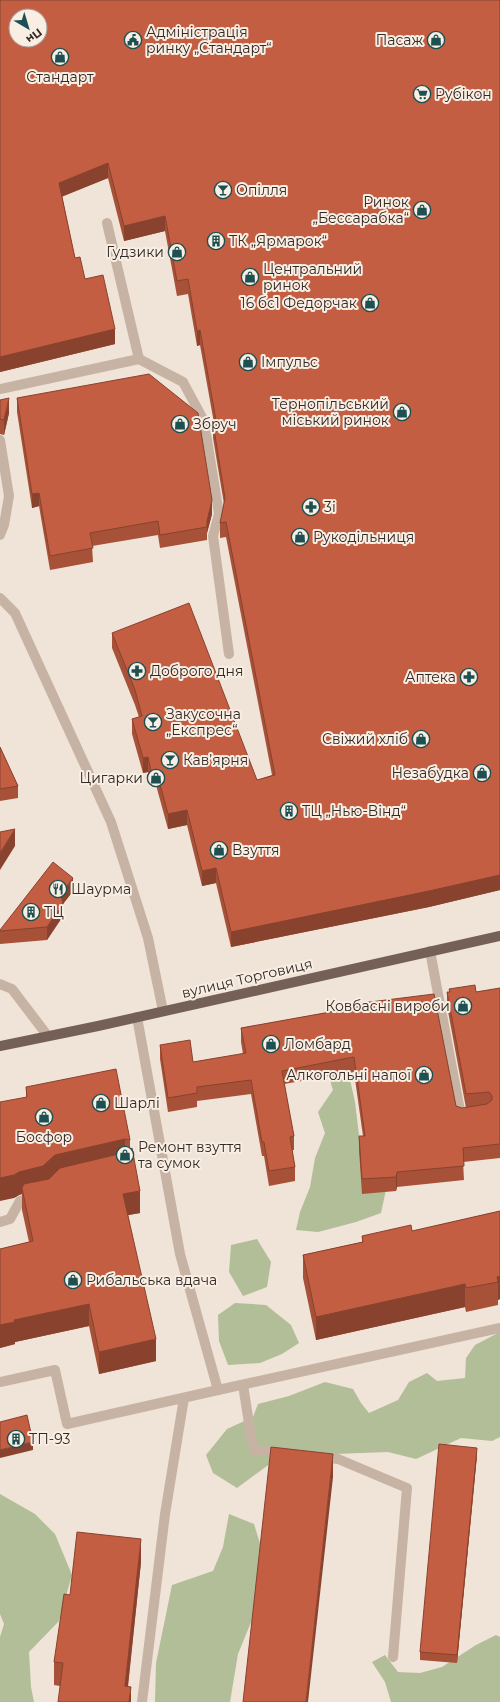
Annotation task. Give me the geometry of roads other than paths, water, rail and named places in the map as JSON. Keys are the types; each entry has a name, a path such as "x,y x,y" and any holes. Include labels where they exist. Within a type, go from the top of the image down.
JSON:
{"main road":[{"name":"вулиця Торговиця","path":"0,1046 500,936"}],"lane":[{"path":"107,222 140,359"},
{"path":"0,389 140,359 183,382 204,421 219,514 213,536 229,654"},
{"path":"0,440 9,496 4,525 0,535"},
{"path":"0,598 15,613 111,822 148,938 163,1011"},
{"path":"430,951 461,1116 474,1114"},
{"path":"0,984 12,989 47,1035"},
{"path":"136,1017 180,1254 218,1390"},
{"path":"0,1222 10,1219 20,1201 47,1195"},
{"path":"0,1382 55,1370 67,1424 500,1328"},
{"path":"243,1385 254,1450 293,1454"},
{"path":"142,1702 165,1514 184,1398"},
{"path":"308,1456 338,1460 406,1488 393,1657"}],"place":[{"name":"Адміністрація ринку „Стандарт“","path":"133,40"},
{"name":"Пасаж","path":"436,40"},
{"name":"Стандарт","path":"60,57"},
{"name":"Рубікон","path":"422,94"},
{"name":"Опілля","path":"223,190"},
{"name":"Ринок „Бессарабка“","path":"422,210"},
{"name":"ТК „Ярмарок“","path":"216,241"},
{"name":"Гудзики","path":"177,252"},
{"name":"Центральний ринок","path":"250,277"},
{"name":"16 бс1 Федорчак","path":"370,303"},
{"name":"Імпульс","path":"248,362"},
{"name":"Тернопільський міський ринок","path":"402,412"},
{"name":"Збруч","path":"180,424"},
{"name":"3і","path":"311,507"},
{"name":"Рукодільниця","path":"300,537"},
{"name":"Доброго дня","path":"137,671"},
{"name":"Аптека","path":"469,677"},
{"name":"Закусочна „Експрес“","path":"153,722"},
{"name":"Свіжий хліб","path":"421,739"},
{"name":"Кав’ярня","path":"170,760"},
{"name":"Незабудка","path":"482,773"},
{"name":"Цигарки","path":"156,778"},
{"name":"ТЦ „Нью-Вінд“","path":"289,811"},
{"name":"Взуття","path":"219,850"},
{"name":"Шаурма","path":"58,889"},
{"name":"ТЦ","path":"31,912"},
{"name":"Ковбасні вироби","path":"463,1006"},
{"name":"Ломбард","path":"271,1044"},
{"name":"Алкогольні напої","path":"424,1075"},
{"name":"Шарлі","path":"101,1103"},
{"name":"Босфор","path":"44,1117"},
{"name":"Ремонт взуття та сумок","path":"125,1155"},
{"name":"Рибальська вдача","path":"73,1280"},
{"name":"ТП-93","path":"16,1439"}]}
